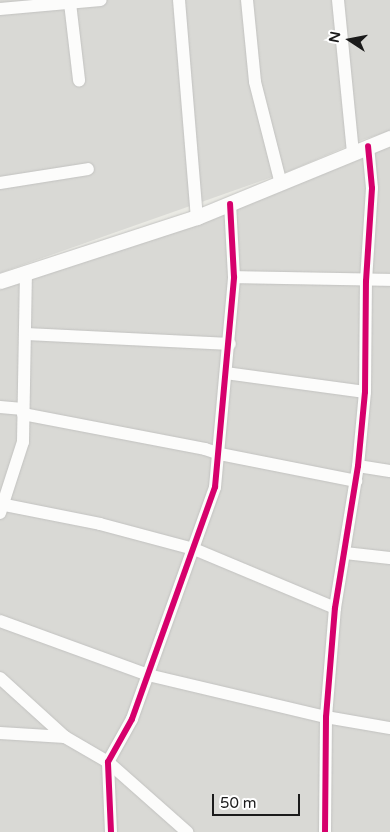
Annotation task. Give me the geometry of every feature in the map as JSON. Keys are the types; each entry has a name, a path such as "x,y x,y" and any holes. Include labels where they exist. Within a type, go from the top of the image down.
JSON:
{"street":[{"path":"0,9 101,0"},
{"path":"179,0 196,218"},
{"path":"247,0 255,82 281,184"},
{"path":"338,0 353,152"},
{"path":"78,2 79,80"},
{"path":"0,281 196,218 390,138"},
{"path":"325,832 326,718 335,608 356,481 365,392 366,281 372,188 368,146"},
{"path":"0,183 88,169"},
{"path":"111,832 108,762 132,719 215,488 230,344 234,277 230,204"},
{"path":"26,272 27,334 23,442 1,507 100,524 194,549 335,608"},
{"path":"234,277 390,280"},
{"path":"27,334 230,344"},
{"path":"226,373 365,392"},
{"path":"0,407 356,481"},
{"path":"358,466 390,471"},
{"path":"345,553 390,558"},
{"path":"0,621 148,675 326,718 390,728"},
{"path":"0,678 65,736 108,762 187,832"},
{"path":"0,733 65,736"}],"shaded area":[{"path":"0,0 390,0 390,131 362,140 292,170 0,273"},
{"path":"390,143 390,832 0,832 0,285"}],"cycle path":[{"path":"325,832 326,717 335,608 358,466 365,392 366,281 372,188 368,146"},
{"path":"111,832 108,762 132,719 215,487 234,277 230,204"}]}
